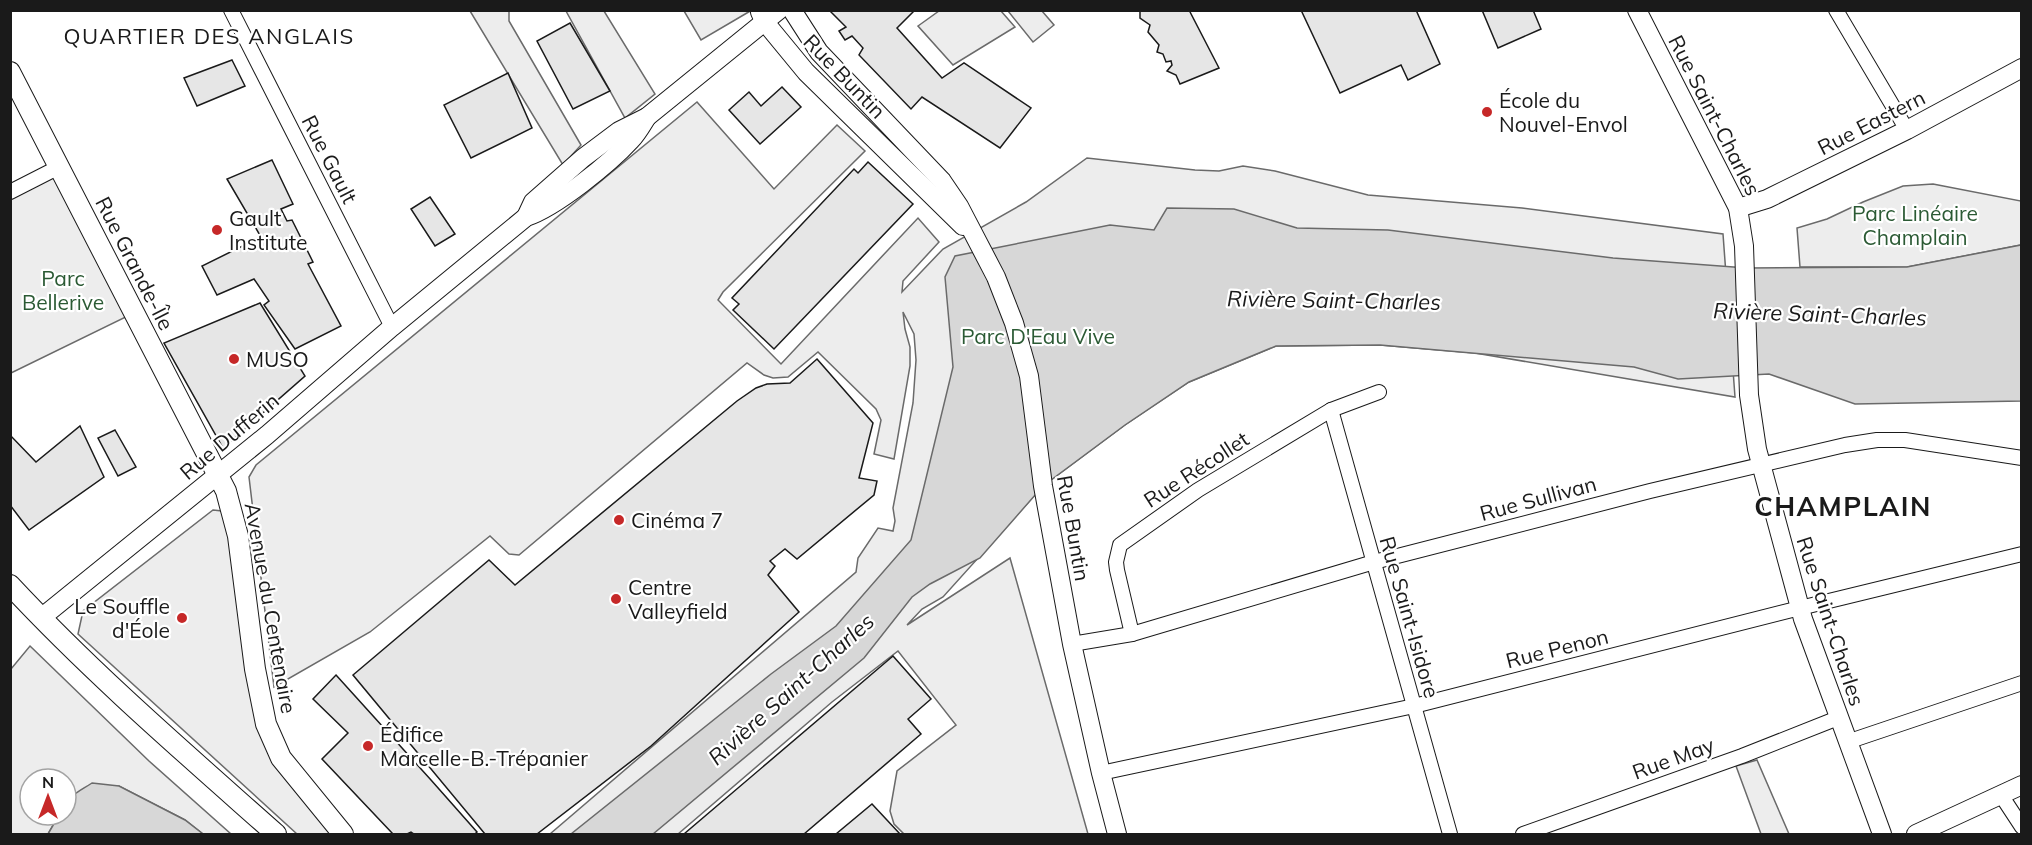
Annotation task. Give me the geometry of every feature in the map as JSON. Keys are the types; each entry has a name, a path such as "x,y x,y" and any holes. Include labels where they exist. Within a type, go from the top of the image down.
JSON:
{"main road":[{"name":"Rue Grande-Île","path":"10,72 216,476"},
{"name":"Avenue du Centenaire","path":"216,476 226,491 238,536 255,669 266,724 281,758 343,834"},
{"path":"10,585 41,618 168,737 276,834"}],"street":[{"name":"Rue Gault","path":"231,10 392,327"},
{"name":"Rue Buntin","path":"792,10 813,44 830,65 942,181 959,206 996,277 1029,376 1043,486 1072,644 1101,773 1118,834"},
{"name":"Rue Saint-Charles","path":"1636,10 1738,208 1744,246 1749,395 1754,437 1800,608 1882,834"},
{"path":"1836,10 1907,130"},
{"name":"Rue Dufferin","path":"41,618 216,476 526,217 549,207 594,172 632,140 647,117 767,14"},
{"name":"Rue Buntin","path":"767,14 806,72 977,242"},
{"name":"Rue Eastern","path":"1738,208 1767,199 1907,130 2022,68"},
{"path":"10,192 59,167"},
{"name":"Rue Récollet","path":"1132,634 1117,570 1116,562 1120,545 1198,490 1331,411 1379,392"},
{"name":"Rue Saint-Isidore","path":"1331,411 1450,834"},
{"name":"Rue Sullivan","path":"1072,644 1132,634 1374,562 1827,448 1877,440 1905,440 2022,458"},
{"name":"Rue Penon","path":"1101,773 1414,706 2022,554"},
{"path":"1847,742 2022,683"},
{"name":"Rue May","path":"1523,834 1742,756 1838,718"},
{"path":"1916,834 2022,785"},
{"path":"2001,795 2022,827"}],"shaded area":[{"path":"752,10 701,40 684,11"},
{"path":"470,11 509,11 509,21 581,145 563,165"},
{"path":"566,11 604,11 655,94 625,118"},
{"path":"939,11 1001,11 1015,27 953,65 918,26"},
{"path":"1008,11 1042,11 1054,25 1033,42"},
{"path":"697,102 774,189 837,125 865,151 723,292 718,300 781,364 918,218 939,242 903,281 902,292 943,249 1026,202 1087,158 1195,170 1219,171 1243,166 1275,171 1368,195 1522,208 1723,234 1735,397 1475,353 1380,345 1276,346 1189,382 1125,425 1043,486 943,597 922,609 907,625 1010,558 1088,834 904,834 894,824 890,811 897,771 956,725 898,651 832,702 678,834 550,834 856,572 858,558 878,528 893,531 895,521 893,508 913,403 916,360 914,334 903,312 910,347 910,366 894,459 874,454 881,420 876,409 818,352 788,377 773,378 764,375 747,363 519,555 509,554 490,536 370,632 274,687 249,477 256,465"},
{"name":"Parc Bellerive","path":"59,167 134,313 11,373 11,192"},
{"name":"Parc Linéaire Champlain","path":"1933,184 2021,201 2021,245 1907,267 1800,267 1797,228 1827,219 1903,186"},
{"path":"213,510 222,511 230,527 259,715 336,834 297,834 78,634 83,611"},
{"path":"30,646 149,761 231,834 203,834 185,820 119,786 78,796 78,767 18,767 18,827 52,827 48,834 11,834 11,669"},
{"path":"1757,760 1789,834 1761,834 1736,766"}],"water":[{"name":"Parc D'Eau Vive","path":"1167,208 1234,209 1297,228 1388,230 1613,258 1747,268 1907,267 2021,245 2021,401 1855,404 1769,374 1678,379 1634,367 1380,345 1276,346 1189,382 1125,425 1043,486 980,558 930,584 912,597 864,658 653,834 571,834 771,674 836,626 911,540 953,367 945,277 955,256 1110,225 1154,230"},
{"path":"92,783 119,786 185,820 203,834 48,834 52,827 78,827 78,791"}],"building":[{"path":"833,10 915,10 897,28 942,78 964,63 1031,108 1000,148 922,97 911,109 859,55 863,48 852,36 845,40 839,31 846,27 831,12"},
{"path":"1140,10 1189,10 1219,68 1180,84 1176,75 1167,71 1172,65 1171,61 1166,62 1163,54 1157,52 1159,45 1148,32 1150,25 1140,18"},
{"path":"1301,10 1416,10 1440,64 1408,80 1401,65 1340,93"},
{"path":"1482,10 1533,10 1541,29 1498,48"},
{"path":"570,23 610,91 573,109 537,41"},
{"path":"232,60 245,86 197,106 184,78"},
{"path":"508,73 532,128 471,158 444,105"},
{"path":"782,87 801,107 760,144 729,110 749,92 761,106"},
{"name":"Gault Institute","path":"272,160 293,204 281,209 287,221 292,220 313,262 308,264 341,326 295,349 264,305 269,301 254,279 217,295 202,266 261,237 227,179"},
{"path":"868,162 913,204 774,349 733,310 739,304 732,298 854,169 858,173"},
{"path":"430,197 455,234 435,246 411,209"},
{"name":"MUSO","path":"260,303 305,376 223,448 164,343"},
{"name":"Centre Valleyfield","path":"817,359 873,423 859,478 877,481 874,495 797,559 785,549 770,561 775,566 768,575 799,612 651,746 537,834 485,834 353,675 489,560 515,585 737,401 756,388 767,384 790,383"},
{"path":"80,426 104,477 29,530 10,505 10,435 36,462"},
{"path":"115,430 136,467 118,476 98,438"},
{"path":"893,656 931,699 908,719 921,734 804,834 684,834"},
{"name":"Édifice Marcelle-B.-Trépanier","path":"336,675 477,832 475,834 414,834 411,832 393,834 322,759 348,733 313,699"},
{"path":"872,804 900,834 836,834"}],"place":[{"name":"École du Nouvel-Envol","path":"1487,112"},
{"name":"Gault Institute","path":"217,230"},
{"name":"MUSO","path":"234,359"},
{"name":"Cinéma 7","path":"619,520"},
{"name":"Centre Valleyfield","path":"616,599"},
{"name":"Le Souffle d'Éole","path":"182,618"},
{"name":"Édifice Marcelle-B.-Trépanier","path":"368,746"}],"district":[{"name":"QUARTIER DES ANGLAIS","path":"209,36"},
{"name":"CHAMPLAIN","path":"1843,506"}],"water label":[{"name":"Rivière Saint-Charles","path":"1334,300"},
{"name":"Rivière Saint-Charles","path":"1820,314"},
{"name":"Rivière Saint-Charles","path":"791,689"}]}
